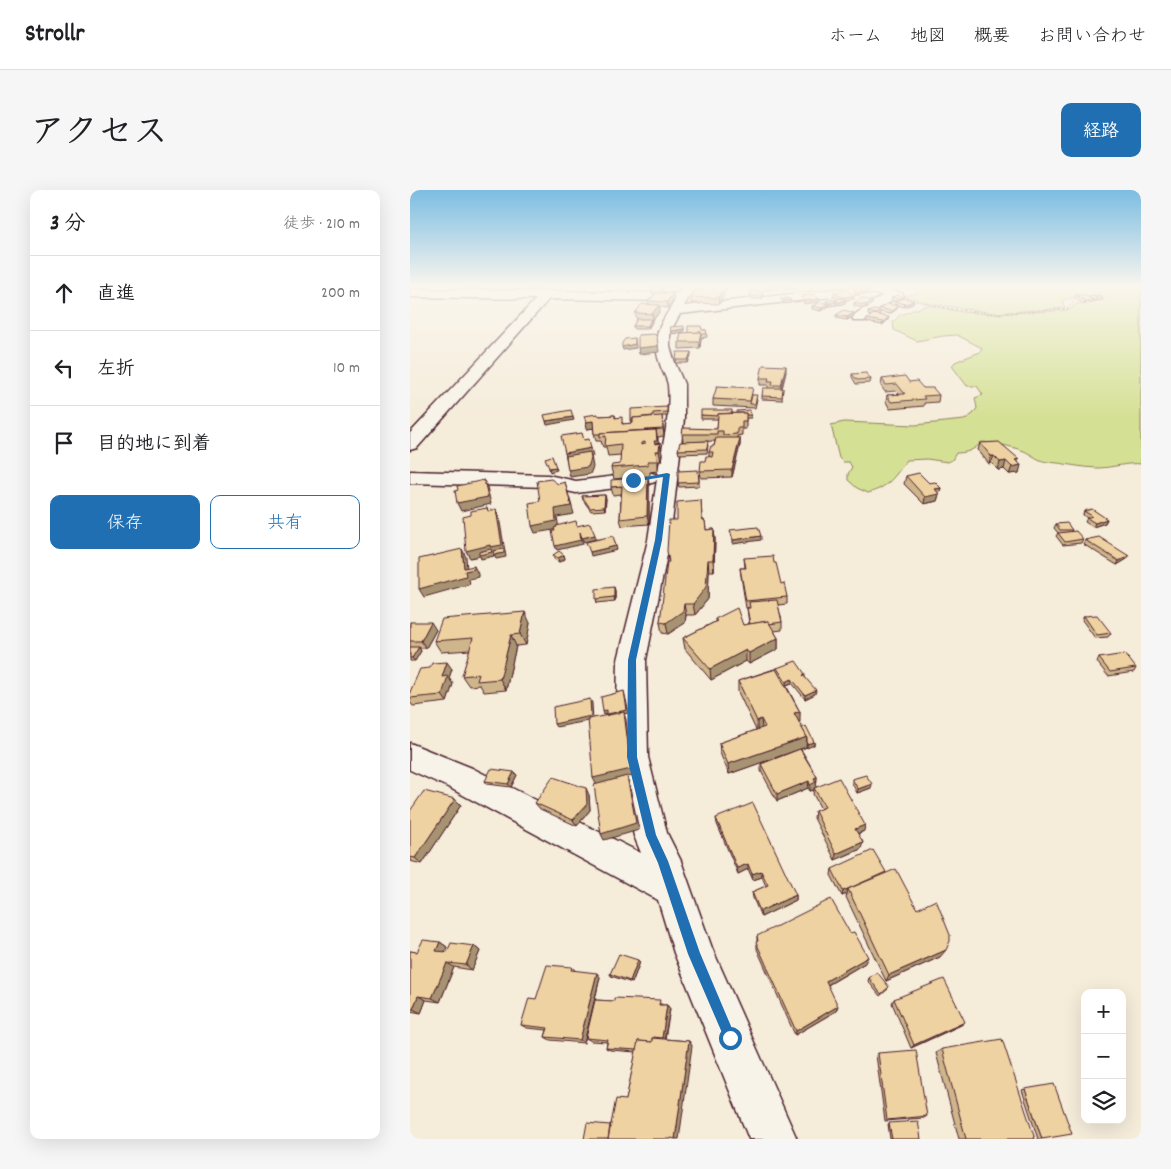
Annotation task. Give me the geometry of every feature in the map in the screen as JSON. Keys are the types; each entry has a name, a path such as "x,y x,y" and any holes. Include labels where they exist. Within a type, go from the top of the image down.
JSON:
{"street":[{"path":"410,444 514,330"},
{"path":"663,330 662,338 667,363 676,384 675,419 659,540 632,660 632,757 651,836 663,861 694,954 773,1139"},
{"path":"410,477 504,478 548,481 576,487 667,474"},
{"path":"410,756 461,778 672,888"}],"green space":[{"path":"895,330 1141,330 1141,464 1098,468 1079,466 1044,461 1019,449 982,442 970,451 956,453 952,460 948,462 927,459 907,460 890,481 875,491 868,493 857,488 848,480 848,474 852,467 849,462 843,462 839,458 831,425 844,422 915,425 964,420 973,414 977,408 975,398 983,395 977,386 967,386 952,366 955,362 980,352 982,348 957,335 917,341"}],"building":[{"path":"688,330 706,330 707,334 700,334 701,332 688,333"},
{"path":"701,332 699,342 679,342 681,333"},
{"path":"654,334 657,337 658,346 638,348 638,335"},
{"path":"635,338 635,344 622,347 625,339"},
{"path":"677,352 691,352 688,360 676,360"},
{"path":"763,365 786,366 781,385 772,385 773,381 768,381 769,378 760,378"},
{"path":"866,373 871,379 857,380 852,374"},
{"path":"905,376 909,382 917,381 923,388 933,388 939,395 923,396 925,399 891,402 887,395 905,394 897,384 886,385 882,379"},
{"path":"717,386 753,388 750,401 713,399"},
{"path":"763,388 783,388 782,397 762,396"},
{"path":"752,395 757,395 755,404 750,404"},
{"path":"667,407 667,412 653,413 653,416 633,418 631,420 631,409"},
{"path":"571,410 573,417 546,421 544,415"},
{"path":"701,410 732,410 732,413 718,414 718,416 701,415"},
{"path":"750,410 751,415 737,413 737,411"},
{"path":"746,413 746,421 742,421 742,428 737,428 737,434 723,435 723,431 717,431 717,434 682,434 683,428 717,429 718,414"},
{"path":"597,414 600,416 615,415 615,418 622,417 622,424 633,423 633,418 662,416 663,429 594,434 593,421 586,422 584,416"},
{"path":"656,430 657,441 654,441 655,444 660,443 659,451 656,451 657,461 648,461 648,465 611,468 612,465 620,464 621,444 605,446 606,436 600,437 600,433"},
{"path":"582,433 584,440 589,439 591,448 565,453 561,436"},
{"path":"716,438 740,438 732,470 700,471 701,461 705,461 706,456 712,457 713,452 709,452 711,446 714,446"},
{"path":"708,441 707,449 678,450 680,442"},
{"path":"999,442 1019,459 1015,460 1021,465 1012,467 1006,461 1000,462 994,456 991,456 980,443"},
{"path":"590,452 591,459 588,467 568,470 566,456"},
{"path":"552,456 556,467 549,468 545,458"},
{"path":"698,470 699,482 678,483 678,471"},
{"path":"919,473 929,483 935,482 941,488 935,489 939,494 925,497 906,476"},
{"path":"648,477 647,516 620,519 622,486 611,487 611,480"},
{"path":"551,479 558,484 565,482 571,506 555,509 556,521 532,526 529,503 540,501 537,481"},
{"path":"484,480 488,497 457,503 455,491 458,490 457,486"},
{"path":"605,495 604,507 590,508 582,496"},
{"path":"701,500 702,519 705,521 706,530 714,529 713,560 708,560 706,587 693,604 684,604 683,611 666,623 660,622 667,562 669,562 667,551 669,520 677,520 677,502"},
{"path":"487,508 488,511 496,509 502,545 490,547 490,545 466,551 463,517 471,515 471,511"},
{"path":"1092,509 1107,519 1095,523 1087,518 1092,516 1084,511"},
{"path":"576,521 577,526 590,523 595,535 582,538 580,532 581,540 555,546 552,531 555,531 554,528"},
{"path":"1067,523 1072,530 1060,530 1056,524"},
{"path":"758,527 761,536 733,540 730,530"},
{"path":"1076,531 1083,539 1065,542 1058,533"},
{"path":"613,536 616,546 590,552 586,542"},
{"path":"1099,537 1129,556 1119,561 1085,540"},
{"path":"462,549 464,568 474,566 474,569 465,571 466,576 419,589 419,559"},
{"path":"491,549 492,552 479,555 479,552"},
{"path":"504,549 504,553 494,555 493,551"},
{"path":"559,551 564,555 558,558 553,555"},
{"path":"773,556 781,584 784,583 787,597 746,601 740,568 746,568 744,558"},
{"path":"614,587 614,597 596,599 596,589"},
{"path":"777,600 782,622 769,624 768,621 750,624 747,608 750,608 749,602"},
{"path":"737,608 743,625 768,621 778,638 749,653 746,650 710,669 683,638 717,621 715,619"},
{"path":"525,612 520,634 511,635 500,679 477,681 479,674 462,676 473,638 434,641 442,619"},
{"path":"1097,615 1111,633 1097,635 1084,616"},
{"path":"410,622 431,622 421,641 410,641"},
{"path":"410,647 419,647 412,658 410,658"},
{"path":"1125,654 1136,668 1110,672 1099,658"},
{"path":"796,661 805,674 803,675 816,690 805,695 792,679 786,682 777,668"},
{"path":"447,662 442,677 448,676 442,695 410,698 410,692 420,669 430,668 432,663"},
{"path":"776,669 800,712 794,713 807,737 728,764 719,743 765,727 761,719 757,721 738,681"},
{"path":"624,691 627,710 607,714 607,710 603,711 601,697"},
{"path":"590,699 591,716 554,724 553,707"},
{"path":"624,712 631,769 593,778 588,719"},
{"path":"806,726 814,742 807,744 807,737 802,728"},
{"path":"800,749 817,777 814,778 816,782 810,785 809,781 777,794 761,764"},
{"path":"491,769 514,772 508,784 485,781"},
{"path":"866,775 872,784 858,789 852,779"},
{"path":"627,776 636,823 601,834 594,785"},
{"path":"553,777 586,788 587,804 573,820 535,803"},
{"path":"839,778 865,825 855,829 863,842 836,854 815,811 825,807 814,788"},
{"path":"424,791 455,799 415,858 410,857 410,811"},
{"path":"753,803 796,895 760,911 752,892 768,885 761,871 752,874 748,864 737,868 716,818"},
{"path":"873,850 886,872 843,891 832,869"},
{"path":"896,869 917,909 936,900 950,935 950,941 946,950 889,975 848,889"},
{"path":"831,899 850,933 854,932 868,957 826,981 838,1006 796,1031 756,942 758,941 757,936"},
{"path":"423,940 440,942 436,951 447,952 451,943 474,946 466,965 447,963 432,998 418,996 413,1009 410,1009 410,951 417,952"},
{"path":"619,954 638,960 630,981 610,974"},
{"path":"547,965 572,967 571,970 597,973 580,1040 545,1037 548,1028 521,1025 529,998 536,999"},
{"path":"877,972 889,987 881,994 869,978"},
{"path":"944,979 965,1022 914,1045 894,999"},
{"path":"614,998 660,1000 659,1005 667,1005 662,1038 654,1037 652,1042 638,1041 637,1050 606,1048 608,1040 586,1038 595,1000 614,1001"},
{"path":"652,1038 689,1041 675,1139 608,1139 616,1099 626,1100 638,1041 652,1042"},
{"path":"1002,1039 1035,1139 966,1139 942,1049"},
{"path":"916,1050 927,1116 887,1120 878,1053"},
{"path":"1054,1084 1072,1134 1042,1139 1025,1089"},
{"path":"918,1121 921,1139 892,1139 889,1123"},
{"path":"587,1123 610,1125 608,1139 584,1139"}],"route":[{"path":"633,480 667,474 659,540 632,660 632,757 651,836 663,861 694,954 730,1038"}]}
